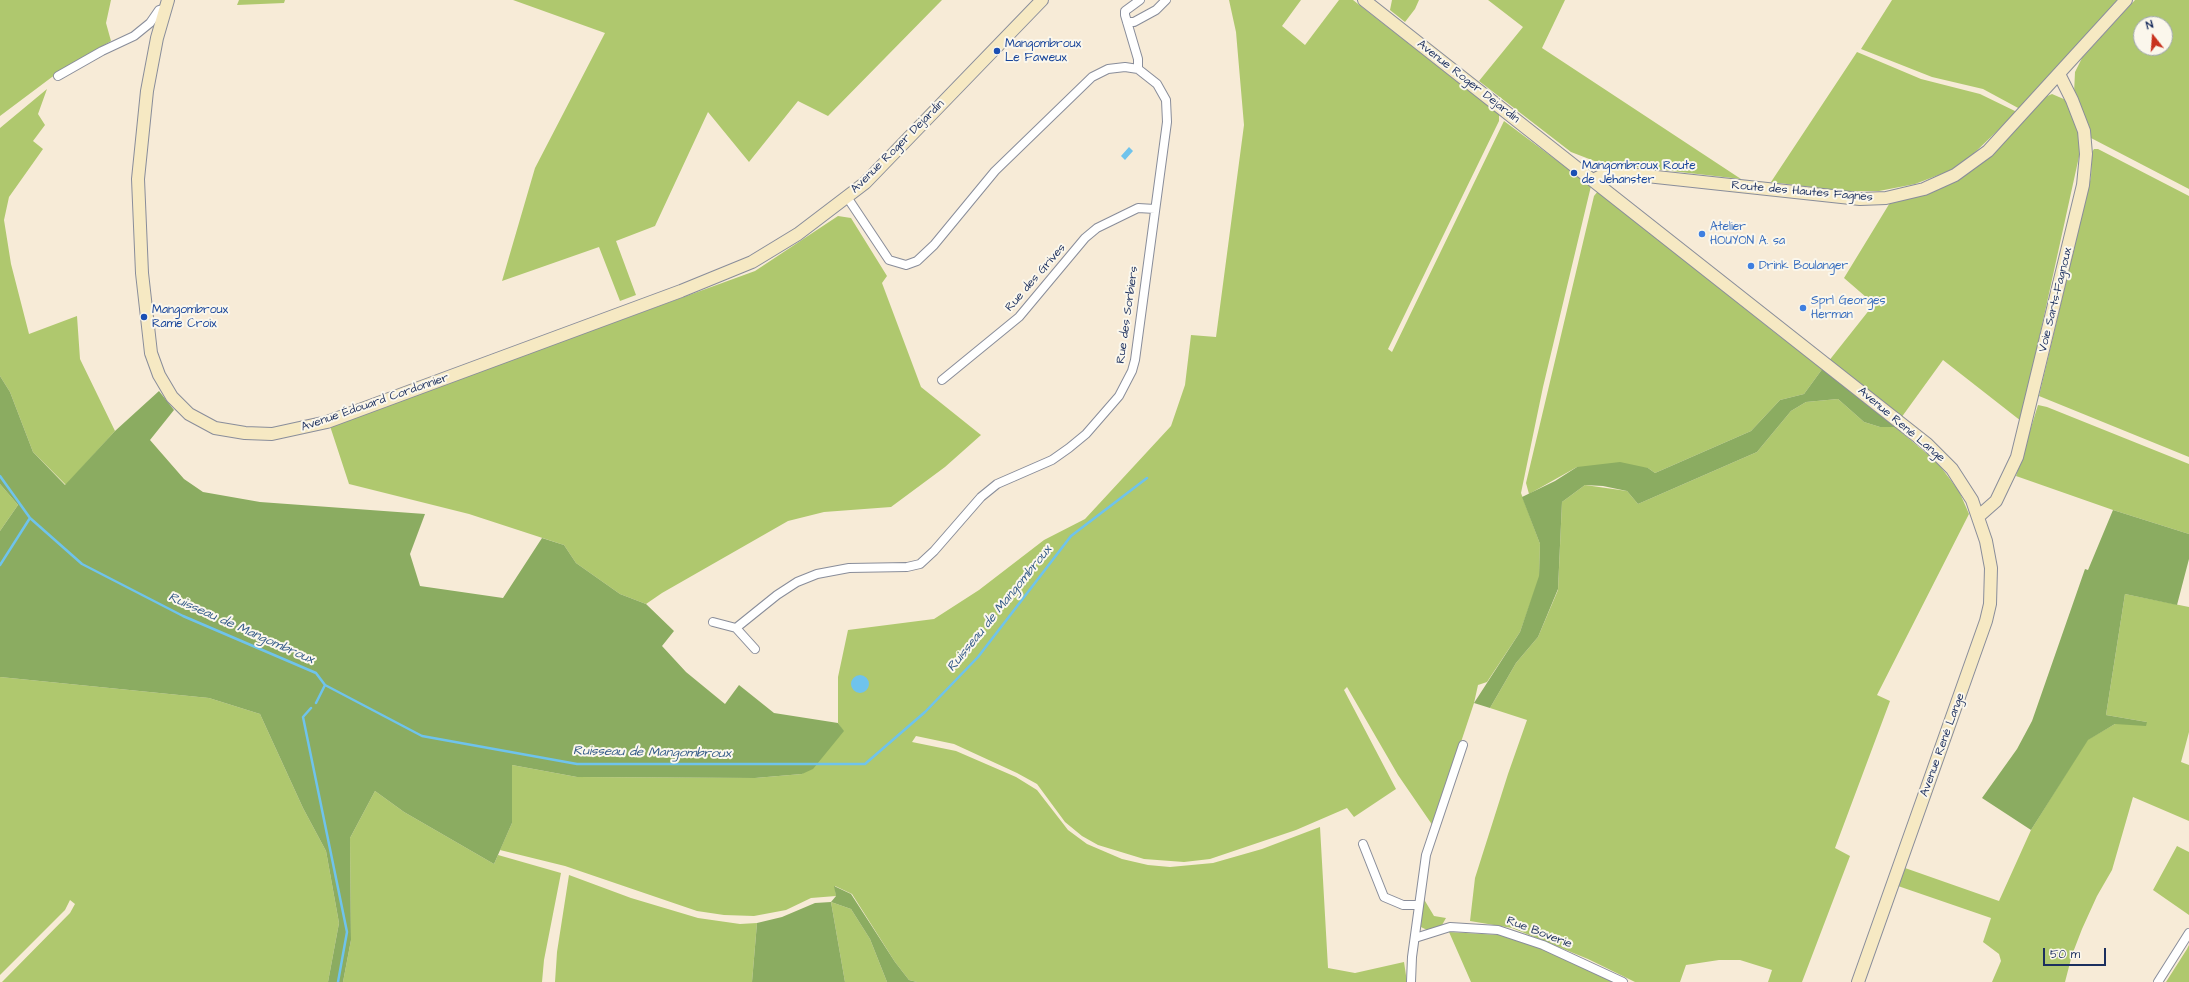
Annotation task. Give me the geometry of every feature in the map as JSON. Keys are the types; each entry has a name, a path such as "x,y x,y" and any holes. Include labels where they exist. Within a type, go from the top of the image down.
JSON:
{"main road":[{"name":"Avenue Roger Dejardin","path":"713,279 758,258 798,234 847,197 892,157 1042,0"},
{"name":"Avenue Roger Dejardin","path":"1364,0 1572,164"},
{"name":"Route des Hautes Fagnes","path":"1593,180 1596,176 1619,173 1852,198 1880,199 1899,196 1936,185 1956,175 1980,158 2002,137 2126,0"},
{"name":"Avenue Édouard Cordonnier","path":"167,4 147,91 138,179 142,273 151,353 159,375 172,397 189,414 215,428 245,433 272,434 327,422 713,279"},
{"name":"Voie Sarts-Fagnoux","path":"1978,516 1996,501 2017,457 2083,185 2086,154 2084,131 2072,100 2059,74"},
{"name":"Avenue René Lange","path":"1572,164 1938,453 1958,477 1978,516 1986,541 1991,568 1990,604 1986,622 1858,982"}],"street":[{"path":"847,197 889,260 906,265 917,261 934,245 995,171 1092,77 1108,69 1138,69 1138,59 1125,11 1140,0"},
{"path":"1127,22 1134,22 1156,10 1166,0"},
{"path":"58,76 102,51 134,36 150,23 159,10 167,4"},
{"name":"Rue des Sorbiers","path":"736,628 777,595 797,582 817,574 849,568 907,568 920,564 934,551 981,497 997,484 1052,460 1086,434 1119,396 1132,371 1155,209 1167,109 1166,100 1157,84 1138,69"},
{"name":"Rue des Grives","path":"942,380 1019,317 1086,238 1097,228 1138,208 1155,209"},
{"path":"713,622 736,628 755,649"},
{"path":"1411,982 1411,962 1426,855 1463,745"},
{"path":"1363,844 1384,897 1404,905 1418,906"},
{"name":"Rue Boverie","path":"1415,938 1450,927 1498,930 1543,945 1623,982"},
{"path":"2158,982 2189,933"}],"green space":[{"path":"0,0 111,0 106,23 111,41 52,77 0,116"},
{"path":"239,0 285,0 284,3 237,5"},
{"path":"513,0 942,0 828,116 798,101 749,162 708,112 655,226 616,241 636,295 620,301 599,247 502,281 535,168 605,33"},
{"path":"1229,0 1301,0 1282,26 1305,45 1339,0 1353,0 1499,114 1499,121 1388,349 1392,352 1504,121 1591,186 1543,387 1521,493 1540,544 1539,579 1520,632 1487,682 1478,685 1474,703 1433,826 1398,775 1347,687 1344,690 1396,789 1354,817 1347,808 1296,830 1210,859 1184,862 1144,859 1098,845 1082,836 1065,822 1037,784 1017,773 954,744 916,736 912,742 956,751 1016,777 1037,790 1068,830 1087,844 1122,859 1148,865 1170,867 1213,863 1262,849 1320,827 1328,968 1355,973 1404,962 1407,982 917,982 909,980 895,962 852,894 835,886 836,896 811,898 786,910 754,916 724,915 697,911 565,866 500,850 512,823 512,765 577,777 755,778 802,774 843,731 838,723 838,677 848,630 934,619 979,590 1044,540 1085,519 1171,426 1185,385 1191,335 1216,337 1244,125 1236,32"},
{"path":"1392,0 1419,0 1415,9 1405,22 1390,10"},
{"path":"1488,0 1565,0 1542,48 1741,179 1597,162 1571,152 1479,81 1523,27"},
{"path":"1892,0 2117,0 2020,109 1983,89 1932,77 1861,49"},
{"path":"2135,0 2189,0 2189,189 2091,138 2074,94 2075,72 2082,58"},
{"path":"1857,52 1921,79 1980,94 2017,112 1969,158 1949,171 1915,184 1879,191 1843,191 1771,182"},
{"path":"47,89 38,114 45,125 33,141 43,149 9,197 4,220 11,264 29,334 77,316 80,359 115,431 66,485 33,452 10,392 0,376 0,128"},
{"path":"2052,94 2066,100 2078,127 2080,152 2021,421 1943,360 1901,418 1828,362 1874,304 1844,278 1891,201 1945,184 2043,98"},
{"path":"2094,149 2098,149 2189,196 2189,457 2039,396 2091,177 2092,152"},
{"path":"1598,191 1778,335 1823,368 1804,394 1780,400 1751,431 1655,473 1648,468 1577,467 1529,494 1526,483 1594,196"},
{"path":"838,216 851,218 887,276 882,283 921,387 981,435 945,467 891,507 824,512 788,521 662,593 646,604 620,594 576,563 564,545 469,514 349,484 330,426 755,271"},
{"path":"1823,368 1895,427 1880,427 1864,422 1838,399 1806,402 1791,411 1757,452 1638,504 1627,491 1603,486 1585,485 1562,502 1558,589 1538,637 1516,663 1490,708 1474,703 1520,632 1539,576 1540,544 1522,497 1555,481 1577,467 1620,462 1648,468 1655,473 1751,431 1780,400 1804,394"},
{"path":"0,376 10,392 33,452 65,485 115,431 159,391 174,410 150,440 184,479 203,492 260,502 425,514 410,554 420,586 503,598 542,538 564,545 576,563 620,594 646,604 674,631 662,646 686,672 725,704 739,685 774,713 838,723 844,731 813,769 802,774 755,778 577,777 512,765 512,823 494,864 404,812 375,791 350,838 351,940 343,982 328,982 339,923 326,851 303,808 260,714 209,698 0,677 0,531 18,505 0,484"},
{"path":"1838,399 1864,422 1880,427 1895,427 1937,462 1959,491 1969,514 1877,695 1890,701 1835,848 1850,856 1802,982 1768,982 1772,970 1740,960 1719,960 1686,965 1680,982 1635,982 1588,959 1512,928 1470,921 1475,878 1527,720 1490,708 1516,663 1538,637 1558,590 1562,502 1585,485 1627,491 1638,504 1757,452 1791,411 1806,402"},
{"path":"2038,405 2047,407 2189,464 2189,534 2113,510 2016,476"},
{"path":"0,484 18,505 0,531"},
{"path":"2113,510 2189,534 2189,559 2177,605 2125,594 2106,715 2147,722 2146,726 2115,724 2088,740 2031,830 1982,798 2017,749 2032,721 2085,569 2088,570"},
{"path":"2125,594 2189,607 2189,732 2181,762 2189,765 2189,821 2133,797 2112,870 2097,896 2082,929 2072,955 2065,982 1992,982 2001,961 1999,954 1983,942 1991,918 1898,886 1905,868 1999,901 2031,830 2087,740 2115,724 2147,722 2106,715"},
{"path":"0,677 209,698 260,714 303,808 326,851 339,923 328,982 2,982 70,913 75,904 70,900 65,910 0,975"},
{"path":"375,791 404,812 494,864 498,855 561,873 544,960 542,982 343,982 351,940 350,838"},
{"path":"2177,846 2189,852 2189,915 2153,890"},
{"path":"569,875 631,898 698,918 740,924 757,923 752,982 555,982 557,952"},
{"path":"834,886 851,894 895,962 909,980 917,982 887,982 870,939 851,909 831,902 836,896"},
{"path":"1422,896 1434,916 1446,918 1442,925 1427,930 1421,927"},
{"path":"831,902 851,909 870,939 887,982 845,982"},
{"path":"831,902 845,982 752,982 757,923 782,917 815,903"},
{"path":"1449,932 1500,935 1545,950 1616,982 1471,982"},
{"path":"2189,945 2189,982 2166,982 2187,949"}],"water":[{"path":"1129,147 1133,151 1125,160 1121,156"},
{"path":"860,675 864,676 868,680 868,688 864,692 860,693 856,692 852,688 851,684 852,680 856,676"}],"waterway":[{"name":"Ruisseau de Mangombroux","path":"0,476 30,518 82,564 183,616 316,673 325,685 422,736 577,764 865,764 925,712 978,657 1071,536 1147,478"},
{"path":"0,565 30,518"},
{"path":"316,703 325,685"},
{"path":"311,708 303,717 347,932 338,982"}],"place":[{"name":"Mangombroux Le Faweux","path":"997,51"},
{"name":"Mangombroux Route de Jehanster","path":"1574,173"},
{"name":"Atelier HOUYON A. sa","path":"1702,234"},
{"name":"Drink Boulanger","path":"1751,266"},
{"name":"Sprl Georges Herman","path":"1803,308"},
{"name":"Mangombroux Rame Croix","path":"144,317"}]}
